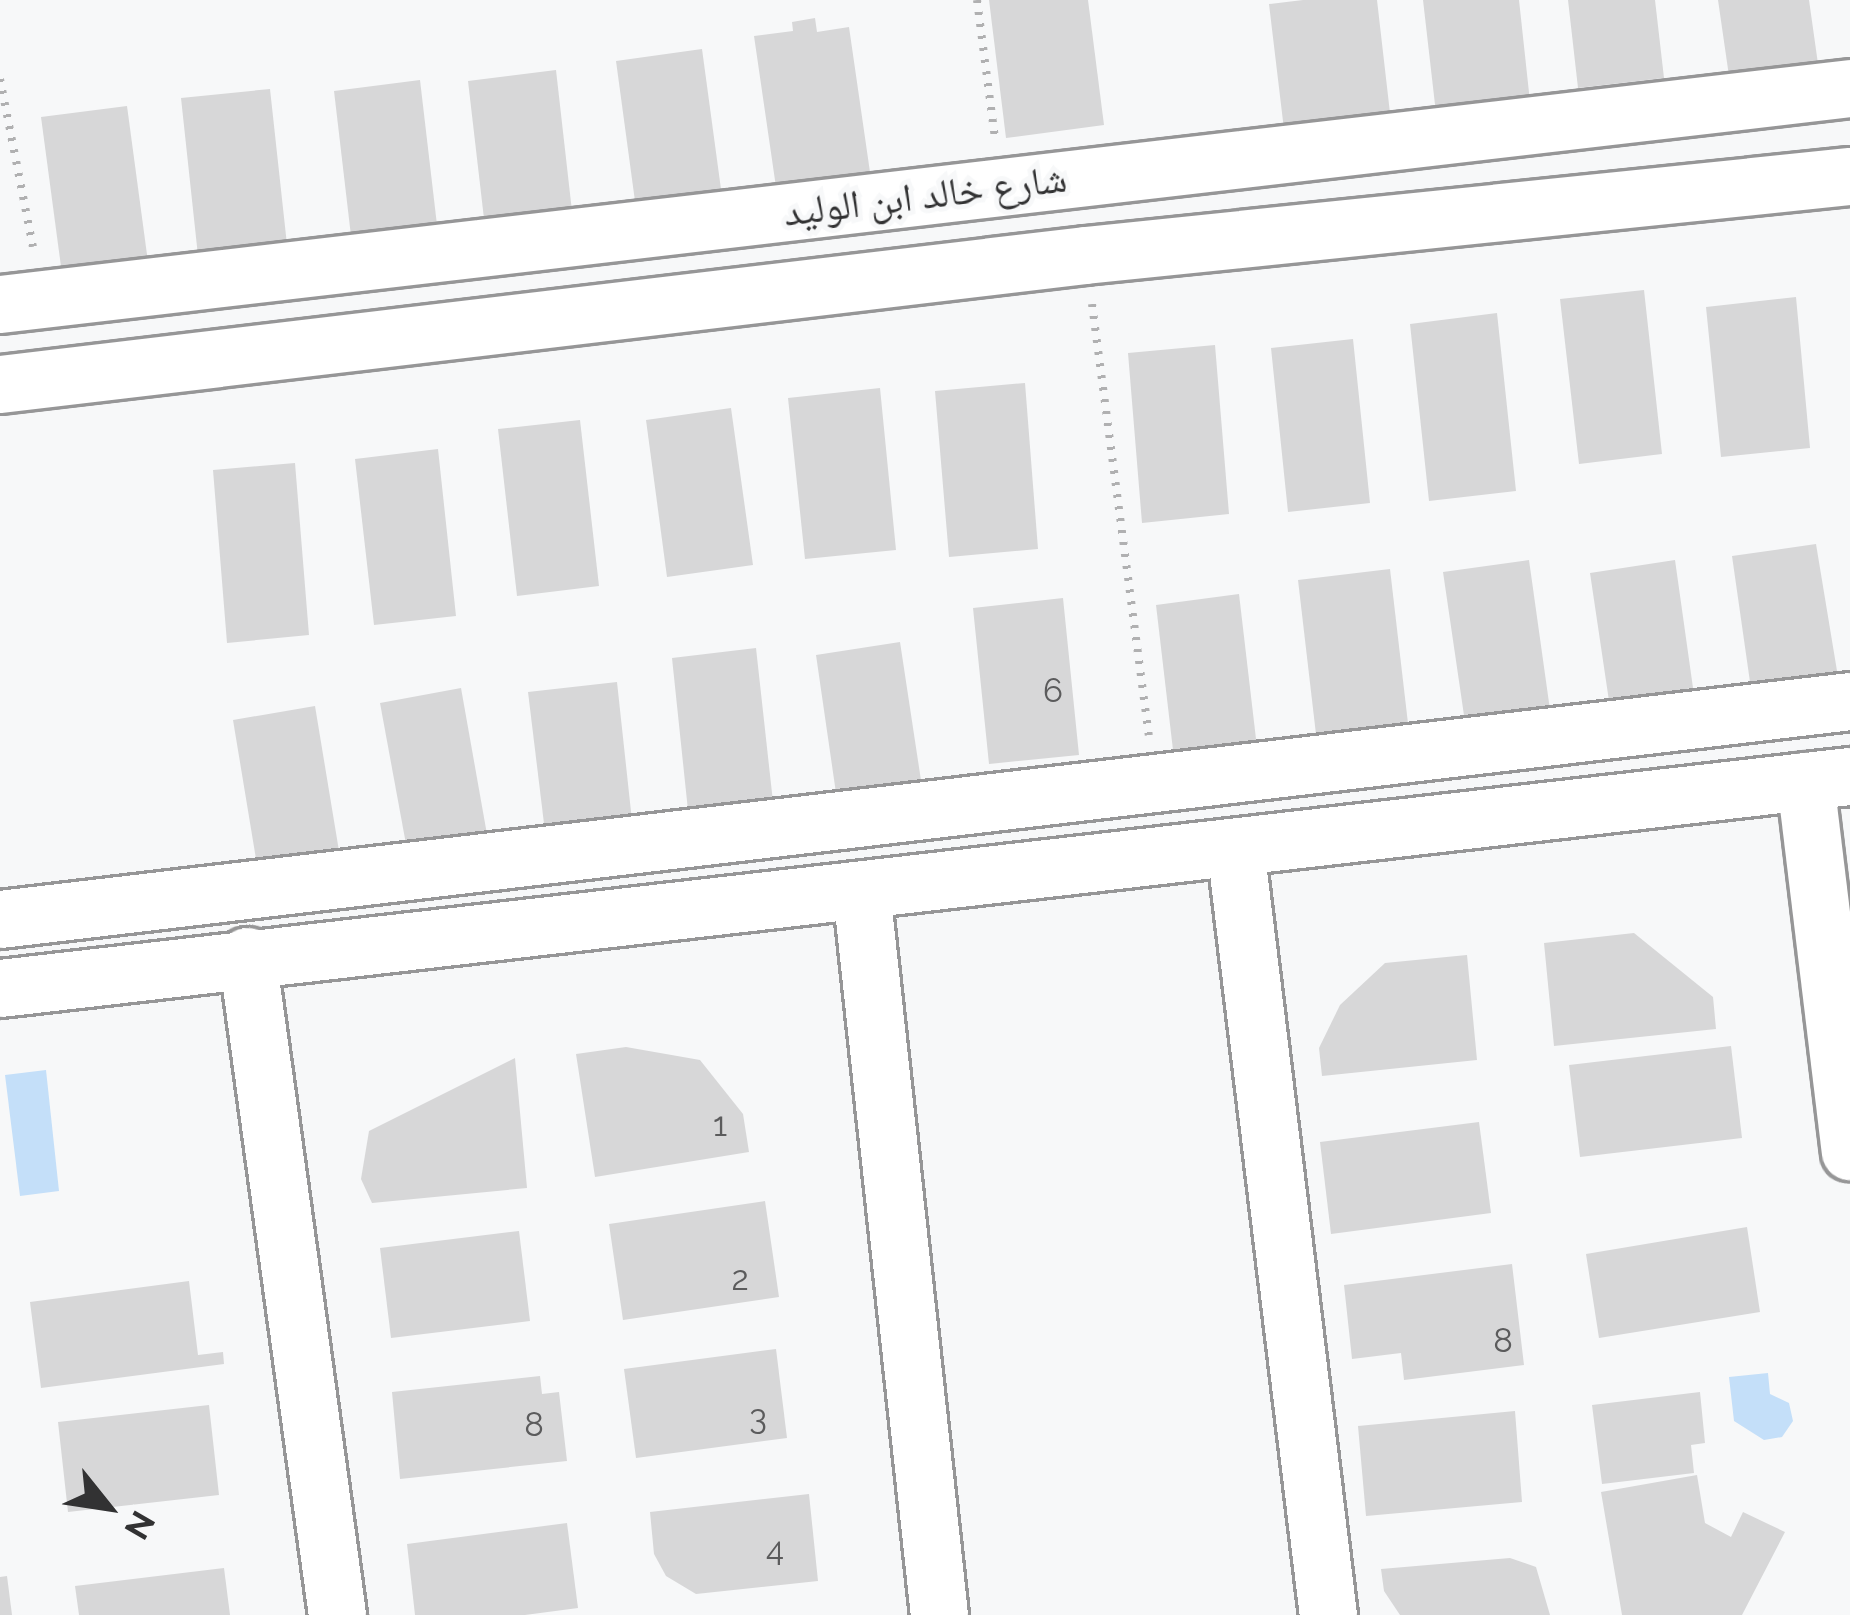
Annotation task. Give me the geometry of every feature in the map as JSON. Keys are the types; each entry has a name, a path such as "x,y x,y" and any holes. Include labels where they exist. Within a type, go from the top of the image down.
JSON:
{"street":[{"name":"شارع خالد ابن الوليد","path":"21,300 1850,88"},
{"name":"شارع خالد ابن الوليد","path":"0,384 1058,258 1850,176"},
{"path":"1010,186 1058,258"},
{"path":"0,919 1850,701"},
{"path":"0,988 1828,778 1850,1151"},
{"path":"1235,847 1328,1615"},
{"path":"862,890 939,1615"},
{"path":"248,956 337,1615"}],"path":[{"path":"976,0 1010,186"},
{"path":"0,79 21,300"},
{"path":"1058,258 1155,780"}],"water":[{"path":"46,1070 59,1191 20,1196 5,1075"},
{"path":"1768,1373 1770,1394 1789,1403 1793,1421 1782,1437 1764,1440 1734,1421 1729,1377"}],"building":[{"path":"989,0 1088,0 1104,125 1006,138"},
{"path":"1377,0 1390,113 1322,122 1285,138 1269,4"},
{"path":"1423,0 1519,0 1531,111 1437,122"},
{"path":"1568,0 1655,0 1664,78 1578,88"},
{"path":"1718,0 1809,0 1819,71 1730,83"},
{"path":"815,18 817,32 849,27 871,179 777,194 754,36 793,31 792,22"},
{"path":"702,49 723,204 637,216 616,61"},
{"path":"556,70 574,229 486,236 468,81"},
{"path":"420,80 437,225 351,236 334,91"},
{"path":"270,89 288,254 199,265 181,98"},
{"path":"127,106 148,262 62,274 41,117"},
{"path":"1644,290 1662,454 1579,464 1560,299"},
{"path":"1796,297 1810,448 1721,457 1706,307"},
{"path":"1497,313 1516,491 1429,501 1410,324"},
{"path":"1353,339 1370,503 1288,512 1271,348"},
{"path":"1215,345 1229,514 1142,523 1128,353"},
{"path":"1025,383 1038,549 949,557 935,391"},
{"path":"880,388 896,550 805,559 788,398"},
{"path":"731,408 753,565 667,577 646,420"},
{"path":"580,420 599,586 517,596 498,429"},
{"path":"438,449 456,616 374,625 355,459"},
{"path":"295,463 309,635 227,643 213,470"},
{"path":"1816,544 1839,683 1752,696 1732,556"},
{"path":"1529,560 1551,717 1466,729 1443,572"},
{"path":"1675,560 1693,688 1609,701 1590,573"},
{"path":"1390,569 1409,732 1317,743 1298,580"},
{"path":"1239,594 1258,756 1175,767 1156,605"},
{"path":"1063,598 1079,755 989,764 973,608"},
{"path":"900,642 922,787 837,800 816,655"},
{"path":"756,648 774,811 689,820 672,658"},
{"path":"617,682 633,830 546,840 528,692"},
{"path":"461,688 488,840 408,855 380,703"},
{"path":"315,706 340,857 258,871 233,720"},
{"path":"1634,933 1713,997 1716,1029 1554,1046 1544,943"},
{"path":"1467,955 1477,1060 1322,1076 1319,1048 1340,1005 1385,963"},
{"path":"1731,1046 1742,1138 1580,1157 1569,1065"},
{"path":"626,1047 700,1060 743,1114 749,1152 595,1177 576,1054"},
{"path":"515,1058 527,1188 372,1203 361,1179 369,1131"},
{"path":"1479,1122 1491,1213 1331,1234 1320,1142"},
{"path":"765,1201 779,1297 623,1320 609,1224"},
{"path":"1747,1227 1760,1312 1599,1338 1586,1254"},
{"path":"519,1231 530,1321 391,1338 380,1248"},
{"path":"1512,1264 1524,1365 1404,1380 1401,1353 1352,1359 1344,1285"},
{"path":"189,1281 198,1355 223,1352 224,1364 41,1388 30,1302"},
{"path":"776,1349 787,1438 636,1458 624,1369"},
{"path":"540,1376 542,1394 559,1392 567,1461 400,1479 392,1392"},
{"path":"1700,1392 1705,1443 1691,1445 1694,1473 1602,1484 1592,1405"},
{"path":"209,1405 219,1495 68,1512 58,1422"},
{"path":"1515,1411 1522,1502 1366,1516 1358,1426"},
{"path":"1697,1475 1705,1523 1731,1537 1743,1512 1785,1532 1742,1615 1622,1615 1601,1492"},
{"path":"809,1494 818,1581 696,1594 666,1576 654,1554 650,1512"},
{"path":"567,1523 578,1608 525,1615 415,1615 407,1544"},
{"path":"1510,1558 1536,1567 1550,1615 1400,1615 1384,1591 1381,1569"},
{"path":"224,1568 230,1615 79,1615 75,1586"},
{"path":"7,1576 12,1615 0,1615 0,1577"}]}
